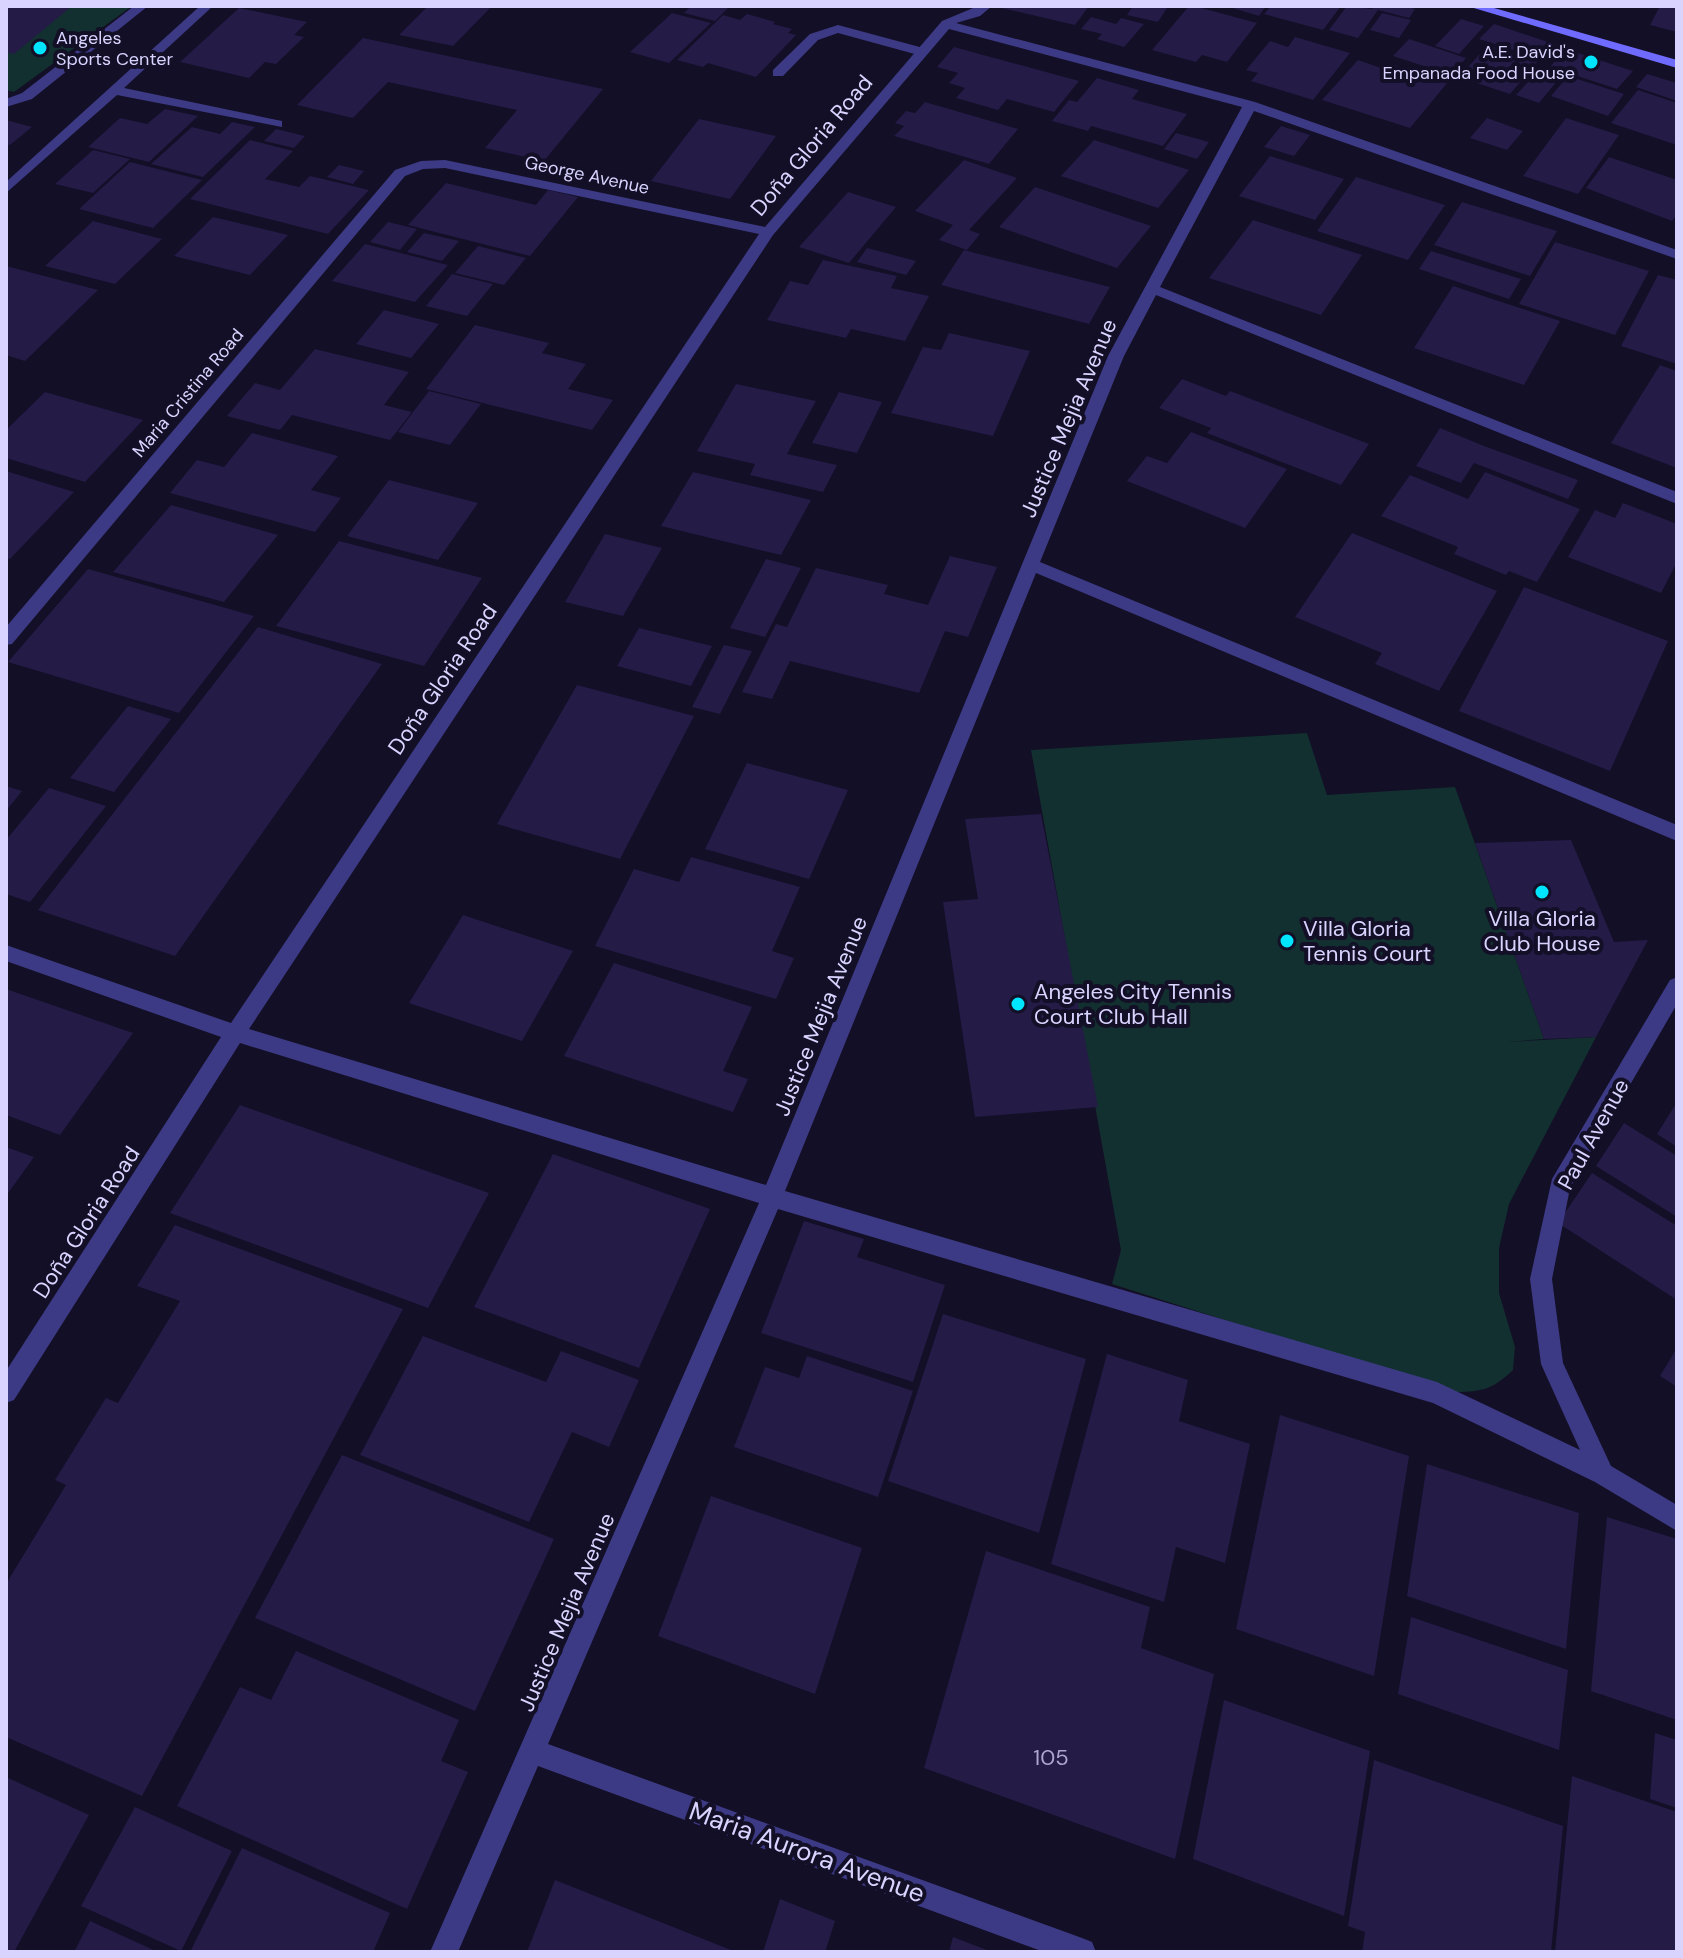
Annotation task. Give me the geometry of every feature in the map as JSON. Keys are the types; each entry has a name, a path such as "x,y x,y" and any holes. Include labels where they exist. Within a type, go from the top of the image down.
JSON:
{"main road":[{"path":"1473,6 1677,64"}],"street":[{"path":"6,103 27,96 142,6"},
{"path":"6,189 207,6"},
{"name":"Doña Gloria Road","path":"6,1392 235,1033 768,232 922,52 945,16 977,15 986,6"},
{"path":"945,16 1250,105 1677,255"},
{"path":"778,73 814,37 838,29 922,52"},
{"path":"113,90 277,124"},
{"name":"Justice Mejia Avenue","path":"444,1952 772,1197 1116,356 1250,105"},
{"name":"George Avenue","path":"400,173 421,165 445,164 768,232"},
{"name":"Maria Cristina Road","path":"6,639 400,173"},
{"path":"1153,289 1677,498"},
{"path":"1032,565 1677,833"},
{"path":"6,953 235,1033 772,1197 1437,1393 1603,1474 1677,1519"},
{"name":"Paul Avenue","path":"1603,1474 1552,1364 1541,1279 1560,1186 1677,986"},
{"name":"Maria Aurora Avenue","path":"532,1751 1082,1952"}],"green space":[{"name":"Angeles Sports Center","path":"6,6 132,6 14,92 6,90"},
{"name":"Villa Gloria Tennis Court","path":"1307,733 1327,795 1455,787 1544,1039 1506,1042 1596,1037 1509,1204 1499,1248 1499,1293 1515,1347 1513,1370 1484,1389 1450,1392 1112,1284 1121,1250 1031,750"}],"building":[{"path":"6,6 72,6 14,54 6,52"},
{"path":"428,6 492,6 453,46 399,35"},
{"path":"691,6 729,7 715,21 684,13"},
{"path":"1089,6 1075,25 1002,8"},
{"path":"1133,6 1167,8 1158,22 1127,15"},
{"path":"1189,6 1257,23 1227,62 1202,55 1196,62 1152,50"},
{"path":"1226,6 1266,6 1259,16"},
{"path":"1271,6 1341,6 1323,30 1264,14"},
{"path":"1347,6 1372,9 1374,6 1405,6 1415,9 1409,18 1378,10 1358,38 1329,30"},
{"path":"1660,6 1677,6 1677,32 1650,25"},
{"path":"239,8 307,22 294,35 304,37 276,64 265,62 249,78 180,62"},
{"path":"672,13 711,23 669,63 630,52"},
{"path":"1382,13 1411,20 1399,38 1370,30"},
{"path":"747,14 792,29 788,33 796,35 756,77 708,63 703,67 677,60 723,15 740,20"},
{"path":"1091,17 1116,24 1121,18 1144,24 1124,47 1097,39 1102,34 1081,29"},
{"path":"1461,19 1484,26 1459,54 1435,46"},
{"path":"1494,24 1557,45 1544,60 1479,39"},
{"path":"1295,37 1350,53 1313,100 1251,81 1258,73 1246,70 1270,41 1288,47"},
{"path":"363,38 603,89 544,161 485,148 517,110 388,82 353,118 297,105"},
{"path":"1409,39 1466,58 1451,75 1393,56"},
{"path":"1488,45 1538,61 1510,94 1459,77"},
{"path":"954,47 1079,81 1054,112 1007,99 998,110 956,98 965,88 949,83 958,73 937,67"},
{"path":"1565,49 1633,71 1617,89 1550,67"},
{"path":"1358,60 1384,69 1389,63 1448,82 1410,128 1322,100"},
{"path":"1536,73 1558,80 1539,103 1516,95"},
{"path":"1647,74 1677,83 1677,101 1636,87"},
{"path":"1568,76 1624,94 1608,116 1551,96"},
{"path":"1097,78 1139,90 1132,99 1187,114 1163,146 1091,126 1088,131 1052,121 1069,100 1077,102"},
{"path":"1638,90 1677,103 1677,145 1611,123"},
{"path":"925,102 1018,129 989,164 894,136 904,126 895,123 906,111 915,113"},
{"path":"165,109 198,116 149,162 88,147 120,118 147,124"},
{"path":"1487,118 1523,131 1507,150 1470,138"},
{"path":"1566,118 1619,135 1578,194 1523,176"},
{"path":"699,119 776,136 730,199 651,181"},
{"path":"6,120 32,127 10,145 6,144"},
{"path":"232,122 255,127 203,177 151,164 192,127 220,134"},
{"path":"1281,126 1310,135 1294,156 1264,147"},
{"path":"276,129 305,136 294,148 264,141"},
{"path":"1176,133 1209,142 1197,159 1164,149"},
{"path":"250,140 293,151 265,179 299,187 310,176 369,190 328,234 190,199"},
{"path":"1094,140 1189,170 1158,208 1061,176"},
{"path":"93,150 130,159 93,193 55,184"},
{"path":"1270,156 1344,179 1315,220 1239,196"},
{"path":"1609,157 1677,180 1677,214 1672,221 1586,188"},
{"path":"964,160 1017,178 969,230 980,234 967,250 939,240 953,225 915,211"},
{"path":"130,162 202,180 153,228 79,209"},
{"path":"339,165 364,171 353,184 327,177"},
{"path":"1356,177 1445,205 1408,260 1317,231"},
{"path":"446,183 536,205 548,190 578,197 530,256 408,225"},
{"path":"1035,187 1151,226 1117,268 999,227"},
{"path":"848,192 896,207 849,263 799,247"},
{"path":"1462,202 1557,231 1530,276 1434,245"},
{"path":"213,217 288,235 250,275 174,256"},
{"path":"1253,220 1362,255 1321,315 1209,278"},
{"path":"93,221 162,239 115,284 45,266"},
{"path":"388,222 417,229 400,250 370,242"},
{"path":"424,233 459,241 442,261 407,252"},
{"path":"1555,242 1649,271 1615,335 1519,304"},
{"path":"365,244 448,265 415,302 332,281"},
{"path":"478,246 526,258 504,285 455,273"},
{"path":"867,248 916,261 906,275 857,262"},
{"path":"964,250 1110,287 1089,324 941,285"},
{"path":"1431,251 1521,279 1509,299 1419,269"},
{"path":"823,260 897,276 891,288 929,296 905,341 851,329 846,338 767,320 790,281 808,285"},
{"path":"6,266 98,290 25,361 6,355"},
{"path":"452,274 493,284 467,316 426,306"},
{"path":"1658,275 1677,280 1677,364 1621,346"},
{"path":"1453,286 1560,321 1524,385 1414,348"},
{"path":"384,310 439,324 411,358 356,344"},
{"path":"475,325 549,343 542,353 586,364 568,389 613,400 592,430 426,389"},
{"path":"949,333 1030,351 993,436 891,413 923,347 941,350"},
{"path":"315,349 409,372 384,405 412,412 390,440 292,415 280,430 227,416 255,383 280,390"},
{"path":"1660,365 1677,371 1677,468 1611,443"},
{"path":"1182,379 1226,396 1230,391 1369,444 1341,485 1207,433 1211,428 1159,408"},
{"path":"736,384 816,401 787,454 837,465 823,492 750,475 755,464 697,451"},
{"path":"429,391 481,404 450,445 398,432"},
{"path":"45,392 143,420 85,482 6,458 6,430"},
{"path":"839,392 882,402 857,453 812,443"},
{"path":"1440,428 1578,480 1568,499 1474,463 1461,483 1416,466"},
{"path":"1191,432 1287,469 1245,528 1127,481 1147,456 1167,463"},
{"path":"252,433 338,456 311,490 341,498 315,532 170,493 197,460 224,467"},
{"path":"6,471 74,492 10,559 6,558"},
{"path":"693,472 811,500 781,555 661,526"},
{"path":"1485,472 1580,509 1537,582 1509,571 1506,575 1454,554 1458,547 1381,516 1410,475 1468,499"},
{"path":"389,480 478,503 438,560 347,536"},
{"path":"1623,503 1677,524 1677,562 1661,593 1568,557 1595,510 1615,518"},
{"path":"171,505 278,535 224,602 113,572"},
{"path":"1352,533 1497,591 1439,691 1375,664 1382,653 1295,617"},
{"path":"605,534 662,548 623,616 565,602"},
{"path":"339,541 482,578 424,666 276,626"},
{"path":"950,556 997,567 968,637 945,631 919,693 790,661 772,699 742,692 776,624 787,627 816,568 888,585 884,594 928,605"},
{"path":"766,559 801,568 765,637 730,628"},
{"path":"88,569 254,616 179,713 8,662"},
{"path":"1524,587 1668,641 1610,771 1459,711"},
{"path":"258,627 382,664 175,956 38,910"},
{"path":"639,628 712,646 691,686 617,666"},
{"path":"724,645 752,651 720,714 692,707"},
{"path":"577,685 694,716 620,859 497,824"},
{"path":"128,706 171,719 114,792 70,778"},
{"path":"747,763 848,790 809,879 705,849"},
{"path":"6,786 22,791 6,811"},
{"path":"49,788 106,806 30,902 6,894 6,840"},
{"name":"Angeles City Tennis Court Club Hall","path":"1041,814 1098,1107 975,1117 943,902 978,899 965,819"},
{"name":"Villa Gloria Club House","path":"1571,840 1614,942 1648,940 1596,1037 1544,1039 1475,843"},
{"path":"691,857 800,887 772,951 794,958 776,999 595,946 634,869 679,882"},
{"path":"463,915 573,951 522,1041 409,1003"},
{"path":"614,963 752,1007 723,1071 748,1079 733,1112 564,1056"},
{"path":"6,989 133,1033 60,1135 6,1115"},
{"path":"1677,1102 1677,1147 1657,1134"},
{"path":"240,1105 489,1193 428,1308 170,1213"},
{"path":"1624,1123 1677,1156 1677,1217 1596,1166"},
{"path":"6,1147 34,1157 6,1196"},
{"path":"553,1154 710,1209 639,1368 474,1307"},
{"path":"1592,1173 1677,1226 1677,1300 1558,1223"},
{"path":"804,1221 864,1239 857,1257 945,1285 913,1382 761,1333"},
{"path":"175,1225 403,1309 142,1796 6,1737 6,1584 66,1485 55,1480 106,1398 118,1403 180,1301 137,1286"},
{"path":"943,1314 1086,1359 1039,1533 888,1481"},
{"path":"423,1336 546,1382 561,1351 639,1380 609,1447 572,1432 529,1522 360,1455"},
{"path":"1677,1348 1677,1387 1660,1376"},
{"path":"1107,1354 1188,1380 1179,1421 1250,1444 1225,1563 1176,1547 1164,1602 1051,1564"},
{"path":"807,1356 913,1391 878,1497 734,1447 765,1367 799,1378"},
{"path":"1280,1415 1409,1456 1374,1676 1236,1629"},
{"path":"342,1455 554,1539 475,1711 255,1618"},
{"path":"1427,1464 1579,1513 1566,1649 1407,1596"},
{"path":"711,1496 862,1548 815,1694 658,1636"},
{"path":"1607,1517 1677,1539 1677,1720 1591,1691"},
{"path":"986,1551 1150,1607 1141,1648 1214,1674 1175,1859 924,1768"},
{"path":"1411,1617 1568,1670 1559,1750 1398,1694"},
{"path":"296,1651 459,1720 441,1761 468,1772 407,1909 177,1806 240,1687 271,1700"},
{"path":"1224,1700 1370,1751 1344,1916 1193,1859"},
{"path":"1655,1733 1677,1740 1677,1808 1650,1799"},
{"path":"1374,1760 1563,1826 1551,1952 1362,1952 1365,1932 1348,1926"},
{"path":"1572,1776 1677,1812 1677,1952 1555,1952"},
{"path":"6,1777 89,1815 14,1952 6,1952"},
{"path":"135,1807 232,1851 181,1951 81,1906"},
{"path":"242,1848 390,1913 373,1952 190,1952"},
{"path":"555,1880 736,1952 527,1952"},
{"path":"780,1899 835,1921 825,1952 763,1952"},
{"path":"90,1921 158,1952 74,1952"},
{"path":"953,1937 992,1952 949,1952"}],"place":[{"name":"Angeles Sports Center","path":"40,48"},
{"name":"A.E. David's Empanada Food House","path":"1591,62"},
{"name":"Villa Gloria Club House","path":"1542,892"},
{"name":"Villa Gloria Tennis Court","path":"1287,941"},
{"name":"Angeles City Tennis Court Club Hall","path":"1018,1004"}]}
